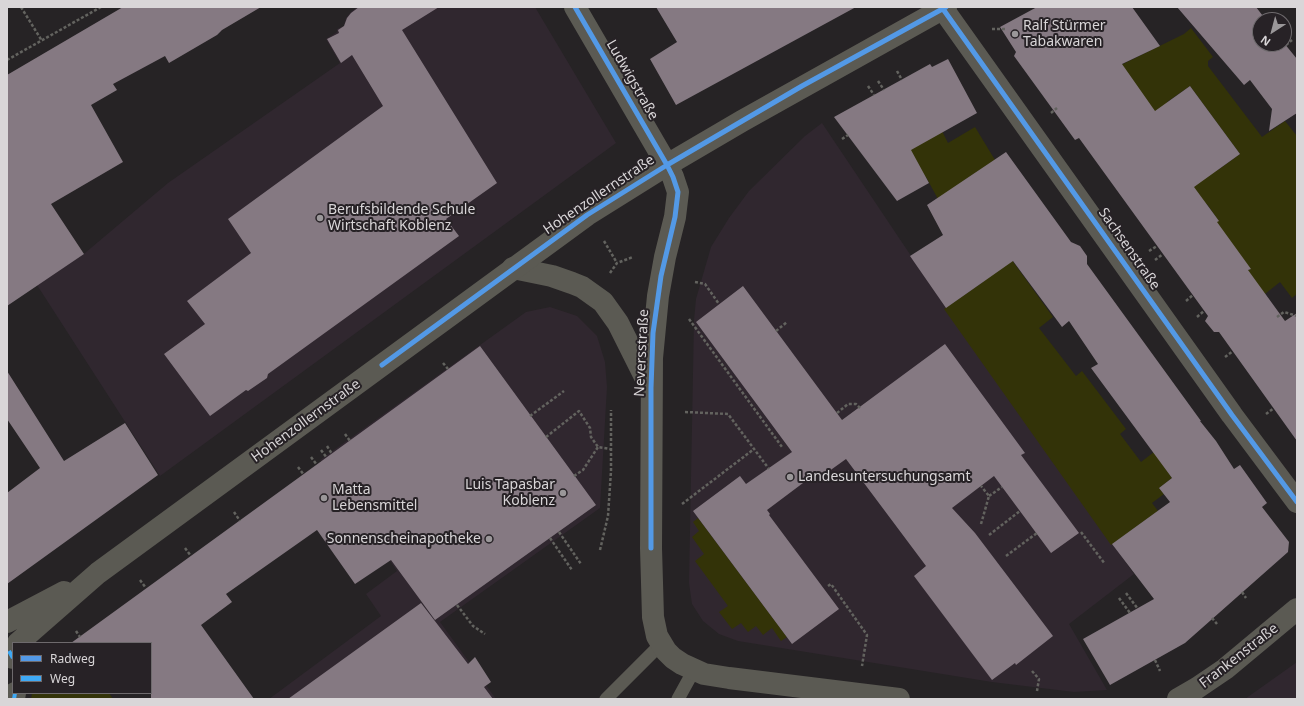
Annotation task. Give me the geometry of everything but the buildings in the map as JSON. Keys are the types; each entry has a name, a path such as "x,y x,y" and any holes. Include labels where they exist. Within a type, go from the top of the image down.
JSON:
{"street":[{"name":"Ludwigstraße","path":"575,7 667,165"},
{"name":"Hohenzollernstraße","path":"21,642 98,573 513,268 587,216 667,165 802,86 945,8"},
{"name":"Sachsenstraße","path":"945,8 1241,426 1297,502"},
{"name":"Neversstraße","path":"661,644 656,632 653,617 651,548 651,388 658,296 665,257 678,202 676,185 667,165"},
{"path":"513,268 563,279 582,287 603,302 618,323 651,388"},
{"name":"Hohenzollernstraße","path":"7,622 98,573"},
{"name":"Frankenstraße","path":"1178,699 1225,669 1297,609"},
{"path":"661,644 674,658 704,674 900,699"}],"lane":[{"path":"606,699 661,644"},
{"path":"678,699 694,670"}],"path":[{"path":"21,7 42,41"},
{"path":"7,60 101,7"},
{"path":"991,29 1005,29"},
{"path":"897,71 902,80"},
{"path":"878,81 884,90"},
{"path":"868,86 874,95"},
{"path":"842,139 848,135"},
{"path":"604,241 617,263 634,257"},
{"path":"695,282 704,284 720,304"},
{"path":"1184,303 1193,295"},
{"path":"1193,319 1204,311"},
{"path":"1277,317 1284,312 1297,316"},
{"path":"689,320 782,446"},
{"path":"776,330 787,322"},
{"path":"1222,360 1233,351"},
{"path":"443,363 448,369"},
{"path":"530,416 564,391"},
{"path":"837,413 848,404 856,404 860,408"},
{"path":"1262,417 1274,408"},
{"path":"600,550 608,516 611,471 611,410"},
{"path":"546,437 579,411 590,428 591,437 598,447 610,449"},
{"path":"685,412 728,414 769,469"},
{"path":"344,434 350,441"},
{"path":"327,446 332,454"},
{"path":"574,476 583,470 598,447"},
{"path":"682,504 754,449"},
{"path":"321,450 327,458"},
{"path":"311,457 317,465"},
{"path":"298,467 304,475"},
{"path":"982,486 990,496"},
{"path":"981,524 990,496 1002,487"},
{"path":"990,535 1020,511"},
{"path":"234,512 240,521"},
{"path":"559,532 581,564"},
{"path":"1081,532 1105,564"},
{"path":"1006,556 1037,533"},
{"path":"550,538 572,570"},
{"path":"185,548 191,556"},
{"path":"140,580 146,588"},
{"path":"828,586 831,584 867,635 862,666"},
{"path":"1242,592 1246,598"},
{"path":"1126,593 1138,609"},
{"path":"1119,598 1130,613"},
{"path":"457,605 473,626 485,634"},
{"path":"1212,618 1218,624"},
{"path":"74,628 80,637"},
{"path":"1154,660 1160,671"},
{"path":"1032,671 1039,679 1037,691"}],"shaded area":[{"name":"Berufsbildende Schule Wirtschaft Koblenz","path":"357,7 535,7 616,143 160,476 37,285 85,253 168,183 340,63 326,39 337,32 337,29 344,26 346,18"},
{"path":"1191,28 1213,57 1208,61 1208,66 1262,137 1285,121 1297,136 1297,294 1292,298 1280,282 1265,294 1242,275 1250,269 1211,226 1218,220 1207,204 1199,209 1121,65 1184,34","holes":["1190,86 1240,154 1218,170 1167,102"]},
{"path":"889,87 940,127 948,143 975,127 995,160 963,181 1014,263 1053,317 1039,328 1076,376 1082,371 1126,429 1120,434 1141,462 1154,452 1172,478 1159,488 1164,494 1152,503 1158,511 1111,545 944,309 983,282 926,177 917,182"},
{"path":"822,123 950,314 1134,574 1069,624 1107,690 1074,692 992,682 738,641 719,634 703,621 692,604 689,583 694,320 696,299 711,247 729,218 749,191 805,136"},
{"path":"550,307 577,316 597,336 605,362 607,387 600,508 440,622 496,699 269,699 381,616 366,594 397,571 320,460 526,312"},
{"path":"698,518 787,637 781,641 772,628 763,635 756,626 748,632 741,623 732,629 719,612 728,606 695,561 704,554 692,537 699,531 693,522"},
{"path":"1297,662 1297,699 1245,699"},
{"path":"32,694 110,694 113,699 31,699"}],"marked path":[{"path":"9,651 12,656"},
{"path":"14,699 15,694"}],"cycle path":[{"path":"575,7 667,165 678,192 675,217 661,276 653,333 651,388 651,548"},
{"path":"382,365 587,215 667,165 802,86 946,7"},
{"path":"943,9 1232,415 1297,502"}],"place":[{"name":"Ralf Stürmer Tabakwaren","path":"1015,34"},
{"name":"Berufsbildende Schule Wirtschaft Koblenz","path":"320,218"},
{"name":"Landesuntersuchungsamt","path":"790,477"},
{"name":"Luis Tapasbar Koblenz","path":"563,493"},
{"name":"Matta Lebensmittel","path":"324,498"},
{"name":"Sonnenscheinapotheke","path":"489,539"}]}
